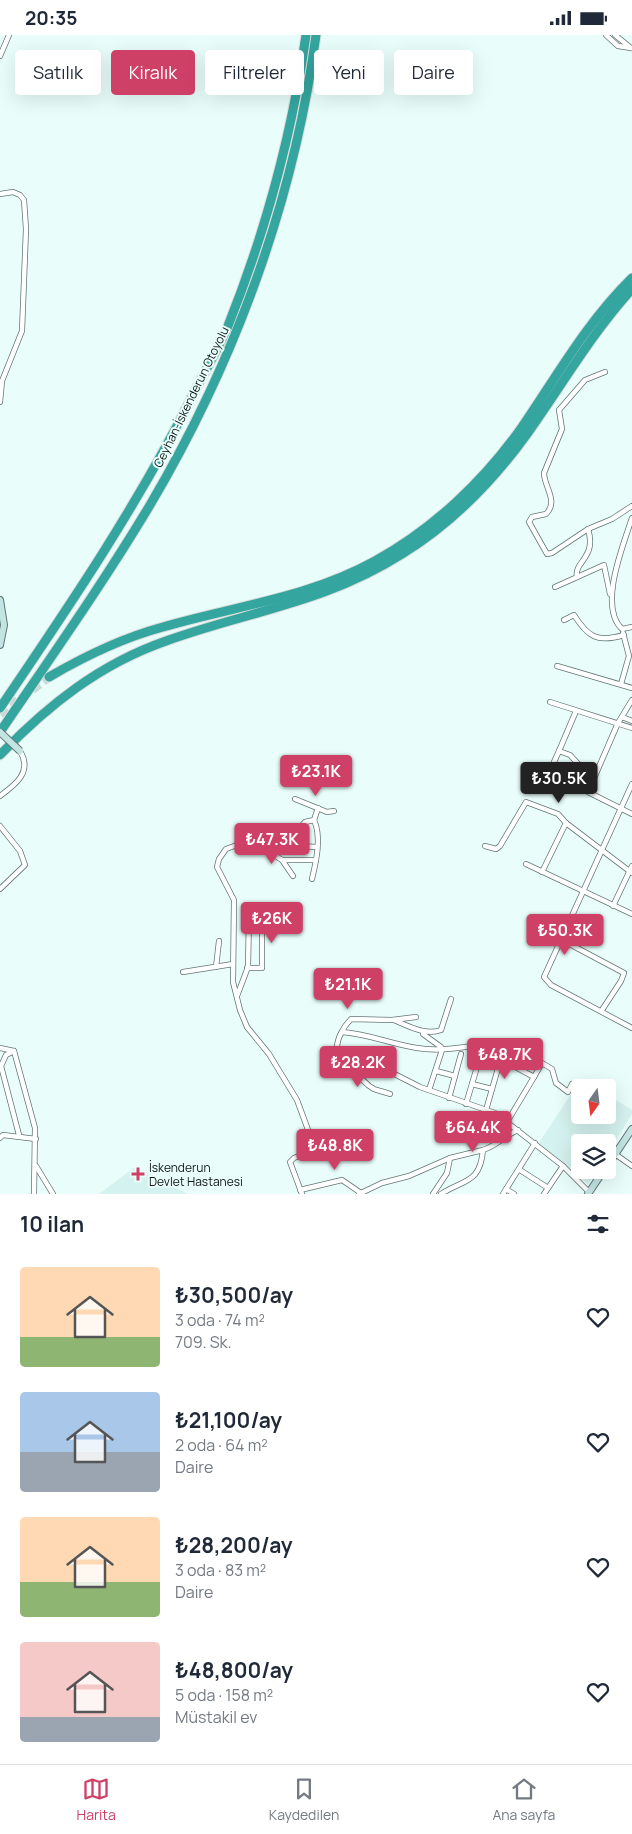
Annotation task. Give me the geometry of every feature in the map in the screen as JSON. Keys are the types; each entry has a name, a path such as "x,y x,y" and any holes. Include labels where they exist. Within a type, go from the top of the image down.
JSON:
{"highway":[{"name":"Ceyhan-İskenderun Otoyolu","path":"0,708 138,498 227,328 254,256 272,195 289,130 306,35"},
{"name":"Ceyhan-İskenderun Otoyolu","path":"0,732 150,505 184,441 237,331 264,258 283,197 299,131 316,35"},
{"path":"49,677 93,652 125,639 171,625 288,597 321,586 376,561 399,547 449,509 497,460 588,329 632,278"},
{"path":"0,755 50,707 104,669 131,655 202,629 324,593 380,568 430,534 474,497 502,466 527,434 594,333 632,289"}],"street":[{"path":"0,56 8,35"},
{"path":"614,35 632,49"},
{"path":"608,36 618,46 632,49"},
{"path":"0,194 13,192 20,195 25,205 26,229 22,331 2,381 0,402"},
{"path":"606,372 585,380 559,410 562,429 544,473 551,495 550,510 546,514 532,517 529,522 547,554 552,553 588,529 612,519 632,506"},
{"path":"611,597 632,518"},
{"path":"577,577 577,572 591,548 588,529"},
{"path":"555,587 604,565 615,618 622,629 629,656 621,684"},
{"path":"0,600 4,625 0,645"},
{"path":"564,619 574,615 585,632 607,639 624,635"},
{"path":"622,629 632,627"},
{"path":"558,665 632,688"},
{"path":"632,700 618,723 588,792 632,814"},
{"path":"550,702 632,728"},
{"path":"554,762 576,711"},
{"path":"622,717 632,721"},
{"path":"0,732 20,751 25,763 20,779 0,796"},
{"path":"560,751 570,755 593,780"},
{"path":"632,784 544,977 546,981 632,1028"},
{"path":"295,799 318,808 334,811"},
{"path":"484,846 496,849 500,846 526,802 558,814 566,823 601,851 631,872"},
{"path":"312,879 318,853 316,847 318,827 314,820 318,808"},
{"path":"300,846 299,829 305,822 314,820"},
{"path":"542,872 566,823"},
{"path":"0,826 20,851 26,865 0,889"},
{"path":"278,843 316,847"},
{"path":"293,876 282,860 263,849 237,845 226,849 219,859 217,867 234,900 232,982 236,996 247,1027 269,1055 296,1099 314,1145 312,1150 294,1157 290,1162 301,1192 342,1180 360,1193 382,1183 410,1176 450,1158 499,1145 508,1134 518,1130"},
{"path":"282,860 316,860"},
{"path":"526,865 632,914"},
{"path":"613,906 631,872 632,866"},
{"path":"236,996 247,969 249,916 262,918 262,968 247,969"},
{"path":"562,940 624,973 602,1010"},
{"path":"216,967 220,941"},
{"path":"183,972 233,964"},
{"path":"392,1020 434,1033 441,1030 452,999"},
{"path":"390,1094 373,1089 366,1083 345,1056 337,1051 336,1045 351,1019 392,1020 416,1017"},
{"path":"424,1031 423,1034 441,1047 442,1050"},
{"path":"342,1032 375,1036 417,1048 442,1050 489,1044 505,1045 486,1110"},
{"path":"0,1048 14,1051"},
{"path":"429,1090 442,1050"},
{"path":"14,1051 6,1055 1,1066 19,1135"},
{"path":"14,1051 32,1114 36,1139 34,1194"},
{"path":"449,1098 461,1054"},
{"path":"345,1056 363,1058 429,1090 495,1113 563,1166 588,1193 598,1179"},
{"path":"466,1104 480,1057"},
{"path":"501,1059 534,1077"},
{"path":"508,1122 542,1063 552,1069 556,1083 568,1092 571,1086"},
{"path":"436,1071 455,1076"},
{"path":"472,1084 492,1089"},
{"path":"616,1153 632,1129"},
{"path":"0,1139 3,1135 19,1135 36,1139"},
{"path":"514,1194 505,1192 535,1143"},
{"path":"441,1194 474,1178 481,1169 484,1150"},
{"path":"616,1155 632,1166"},
{"path":"433,1194 447,1173 450,1158"},
{"path":"36,1166 53,1194"},
{"path":"544,1194 563,1166"},
{"path":"520,1170 548,1188"}],"shaded area":[{"path":"571,1094 571,1124 616,1124 616,1100 632,1110 632,1114 616,1140 616,1134 571,1134 571,1170 539,1143"},
{"name":"İskenderun Devlet Hastanesi","path":"136,1166 166,1183 188,1194 99,1194"},
{"path":"582,1179 591,1179 588,1184"}],"tunnel":[{"path":"0,714 49,677"}],"place":[{"name":"İskenderun Devlet Hastanesi","path":"138,1174"}]}
